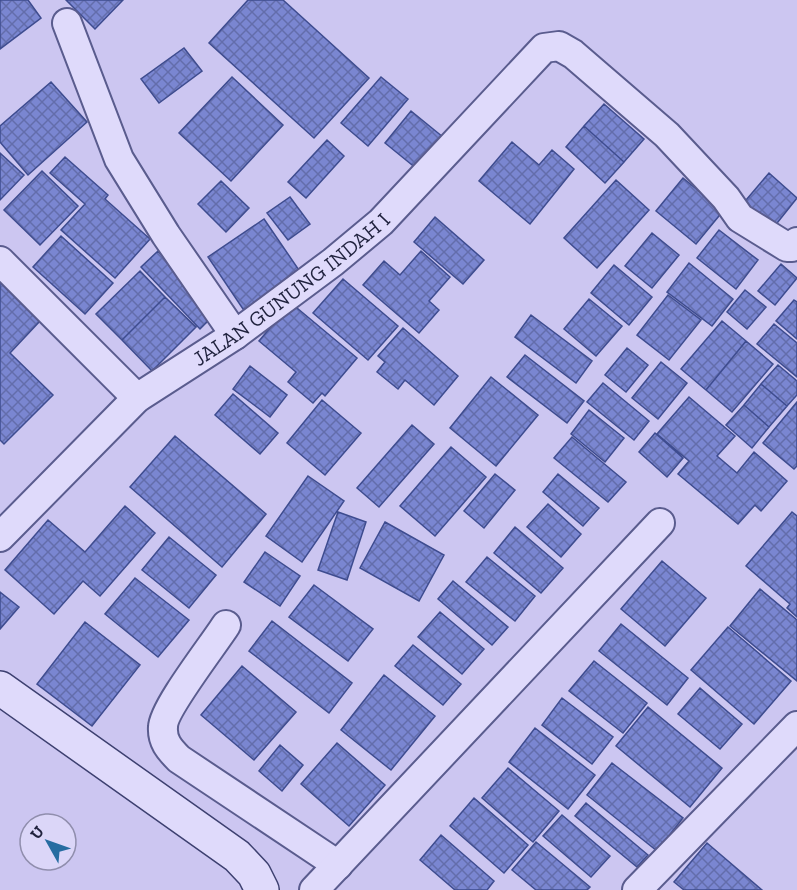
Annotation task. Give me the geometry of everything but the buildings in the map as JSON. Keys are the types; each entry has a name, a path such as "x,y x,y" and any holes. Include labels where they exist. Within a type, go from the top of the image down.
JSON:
{"street":[{"path":"67,23 119,159 166,236 235,335"},
{"name":"JALAN GUNUNG INDAH I","path":"0,537 137,398 235,335 333,262 381,222 544,48 559,46 573,54 667,135 726,198 740,218 787,248 797,242"},
{"path":"0,261 137,398"},
{"path":"314,890 660,523"},
{"path":"226,625 165,716 163,736 168,748 179,759 338,865"},
{"path":"0,688 237,856 254,874 262,890"},
{"path":"637,890 797,726"}]}
